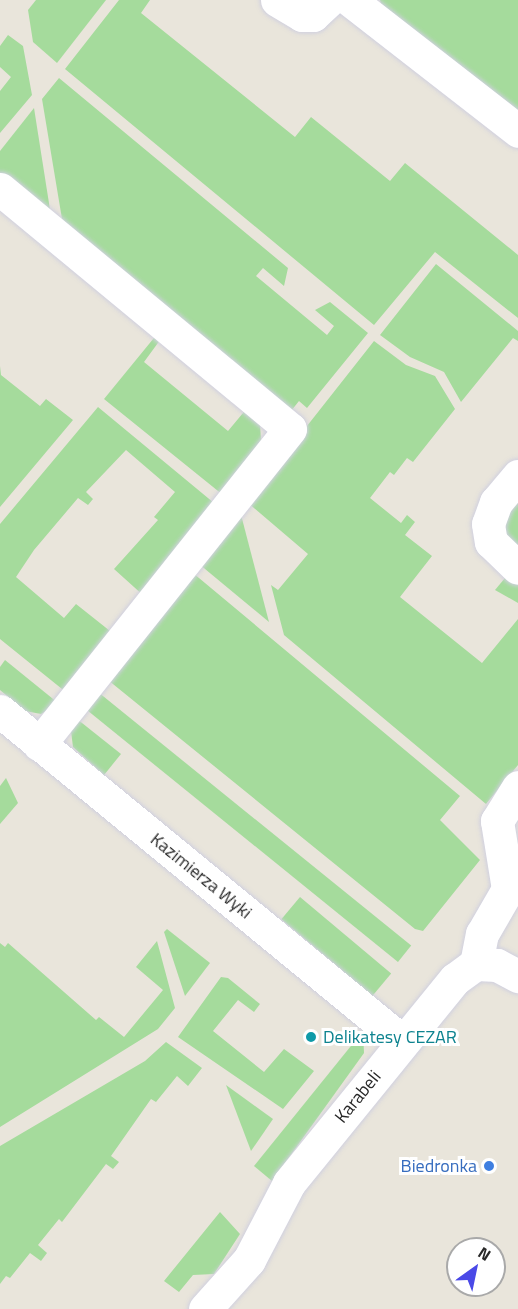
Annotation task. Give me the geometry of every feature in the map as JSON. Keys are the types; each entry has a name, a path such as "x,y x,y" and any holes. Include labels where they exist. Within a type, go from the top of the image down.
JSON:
{"street":[{"path":"277,0 302,15 313,15 329,0"},
{"path":"350,0 518,131"},
{"path":"0,189 290,429 39,744"},
{"path":"518,476 496,502 488,524 491,542 518,568"},
{"name":"Kazimierza Wyki","path":"0,711 402,1041"},
{"path":"518,787 497,822 508,889 482,934 476,964 497,965 518,976"},
{"name":"Karabeli","path":"205,1309 249,1260 289,1183 402,1041 455,979 476,964"}],"green space":[{"path":"36,0 106,0 57,63 33,42 28,10"},
{"path":"119,0 150,0 141,13 295,137 311,117 390,181 405,163 518,255 518,318 435,252 374,325 65,69"},
{"path":"380,0 518,0 518,119 382,8"},
{"path":"8,35 23,46 32,95 0,133 0,91 11,77 0,67 0,46"},
{"path":"59,78 288,268 284,286 263,268 256,276 327,335 334,326 315,310 330,302 368,333 307,408 299,401 291,411 63,225 42,99"},
{"path":"34,108 51,216 0,174 0,151"},
{"path":"436,264 518,331 518,341 513,338 461,402 444,372 410,357 380,335"},
{"path":"158,333 163,336 144,362 228,431 248,407 260,424 261,440 223,495 104,399"},
{"path":"374,341 406,365 435,376 455,409 413,462 407,458 394,475 390,472 370,498 401,523 407,515 415,522 405,535 432,556 400,597 482,663 518,619 518,765 486,804 284,635 271,585 278,590 308,554 247,502"},
{"path":"0,366 1,375 40,406 46,399 73,420 0,507"},
{"path":"98,407 214,503 144,596 114,569 158,520 154,517 175,492 126,450 86,492 93,499 88,505 78,498 34,550 16,577 64,618 76,604 110,631 67,693 0,639 0,524"},
{"path":"518,495 518,558 507,546 503,520"},
{"path":"240,511 269,622 199,564"},
{"path":"510,572 518,579 518,603 495,590"},
{"path":"193,573 460,796 440,820 480,860 423,931 415,929 108,680"},
{"path":"5,660 58,703 41,714 25,711 0,690 0,667"},
{"path":"98,692 411,946 398,962 85,708"},
{"path":"77,719 121,754 104,775 73,747 71,731"},
{"path":"6,778 18,803 0,824 0,786"},
{"path":"300,897 391,973 373,996 281,919"},
{"path":"167,929 210,963 185,996 164,932"},
{"path":"157,941 175,1008 158,1029 0,1127 0,943 5,947 8,943 96,1020 99,1017 124,1037 163,990 136,967"},
{"path":"221,977 228,978 260,1004 254,1012 238,1000 213,1031 264,1072 284,1049 314,1071 283,1109 178,1037"},
{"path":"363,1031 364,1053 272,1181 254,1166"},
{"path":"166,1042 202,1068 188,1086 177,1076 156,1102 151,1099 111,1156 119,1162 113,1169 106,1164 62,1222 59,1219 38,1245 47,1253 41,1261 30,1253 10,1278 6,1276 0,1284 0,1146 145,1061"},
{"path":"226,1085 273,1119 251,1151"},
{"path":"220,1212 240,1234 214,1274 193,1275 179,1292 164,1281"}],"place":[{"name":"Delikatesy CEZAR","path":"311,1037"},
{"name":"Biedronka","path":"489,1166"}]}
